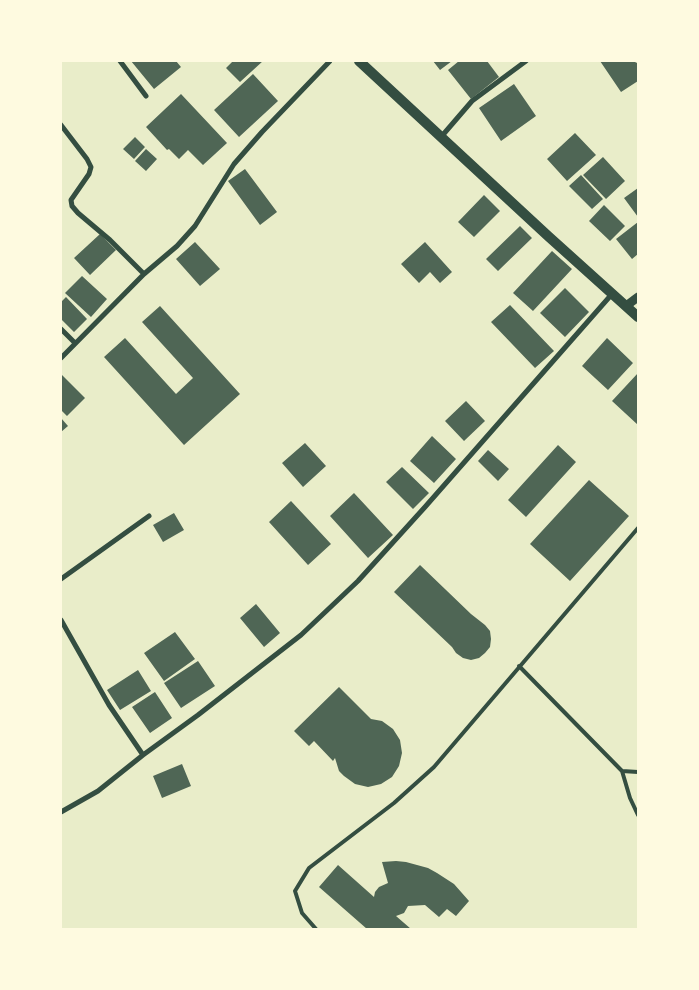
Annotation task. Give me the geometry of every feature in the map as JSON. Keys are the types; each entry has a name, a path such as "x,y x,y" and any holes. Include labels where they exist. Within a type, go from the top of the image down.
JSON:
{"main road":[{"path":"358,61 638,317"}],"street":[{"path":"120,61 146,96"},
{"path":"61,358 144,274 177,246 195,226 234,164 330,61"},
{"path":"441,137 472,101 526,61"},
{"path":"61,125 88,159 91,167 90,174 71,200 72,206 144,274"},
{"path":"61,812 98,791 143,754 198,715 301,635 358,581 612,294"},
{"path":"626,306 638,296"},
{"path":"61,329 75,343"},
{"path":"61,580 149,516"},
{"path":"61,620 109,705 143,754"}],"lane":[{"path":"316,929 302,913 295,891 308,868 394,803 434,766 638,528"},
{"path":"519,666 622,771 630,798 638,815"},
{"path":"622,771 638,772"}],"building":[{"path":"131,61 176,61 181,67 154,89"},
{"path":"233,61 263,61 240,82 226,68"},
{"path":"433,61 452,61 440,70"},
{"path":"459,61 487,61 499,77 471,99 448,70"},
{"path":"600,61 638,62 638,81 621,92"},
{"path":"253,74 278,101 239,137 214,110"},
{"path":"514,84 536,116 501,141 479,108"},
{"path":"181,94 227,143 203,165 188,150 179,159 169,149 167,150 146,127"},
{"path":"575,133 596,155 567,181 547,159"},
{"path":"135,137 145,147 134,159 123,149"},
{"path":"146,149 157,159 146,171 135,161"},
{"path":"603,157 625,181 606,199 583,175"},
{"path":"245,169 277,212 260,225 228,181"},
{"path":"581,175 603,199 592,209 569,186"},
{"path":"638,188 638,217 624,198"},
{"path":"484,195 500,211 474,237 458,222"},
{"path":"604,205 625,226 610,241 589,221"},
{"path":"638,222 638,254 632,259 616,239"},
{"path":"520,226 532,238 498,271 486,259"},
{"path":"100,234 116,250 90,275 74,258"},
{"path":"195,242 220,269 200,286 176,259"},
{"path":"425,242 452,272 440,283 430,272 419,283 401,264"},
{"path":"552,251 572,269 533,311 513,293"},
{"path":"82,276 107,299 91,317 65,293"},
{"path":"565,288 589,312 565,337 540,313"},
{"path":"66,297 87,319 74,332 61,319 61,302"},
{"path":"510,305 554,351 535,368 491,322"},
{"path":"160,306 240,394 184,445 104,357 125,338 176,394 193,378 142,322"},
{"path":"607,338 633,363 608,390 582,366"},
{"path":"638,373 638,425 612,401"},
{"path":"61,374 85,398 67,416 61,410"},
{"path":"466,401 485,421 464,441 445,421"},
{"path":"61,418 68,426 61,432"},
{"path":"432,436 456,459 434,483 410,461"},
{"path":"305,443 326,466 303,487 282,463"},
{"path":"558,445 576,462 526,517 508,500"},
{"path":"488,450 509,469 498,481 478,461"},
{"path":"402,467 429,493 413,509 386,482"},
{"path":"589,480 629,516 570,581 530,544"},
{"path":"354,493 393,535 368,558 330,516"},
{"path":"291,501 331,544 308,565 269,522"},
{"path":"174,513 184,530 163,542 153,525"},
{"path":"420,565 490,631 490,647 479,658 471,660 463,658 456,653 394,592"},
{"path":"256,604 280,633 264,647 240,618"},
{"path":"175,632 195,659 164,681 144,653"},
{"path":"198,661 215,686 181,708 164,683"},
{"path":"138,670 151,691 120,710 107,690"},
{"path":"339,687 371,719 382,721 393,729 400,740 402,753 399,766 392,777 381,784 368,787 355,784 339,771 335,758 333,761 314,741 309,746 294,731"},
{"path":"155,692 172,718 150,733 132,707"},
{"path":"182,764 191,786 162,798 153,776"},
{"path":"396,861 428,868 454,884 469,901 456,916 447,909 439,917 425,905 408,906 404,913 396,916 411,929 367,929 319,887 338,865 374,897 379,887 388,883 382,862"}]}
